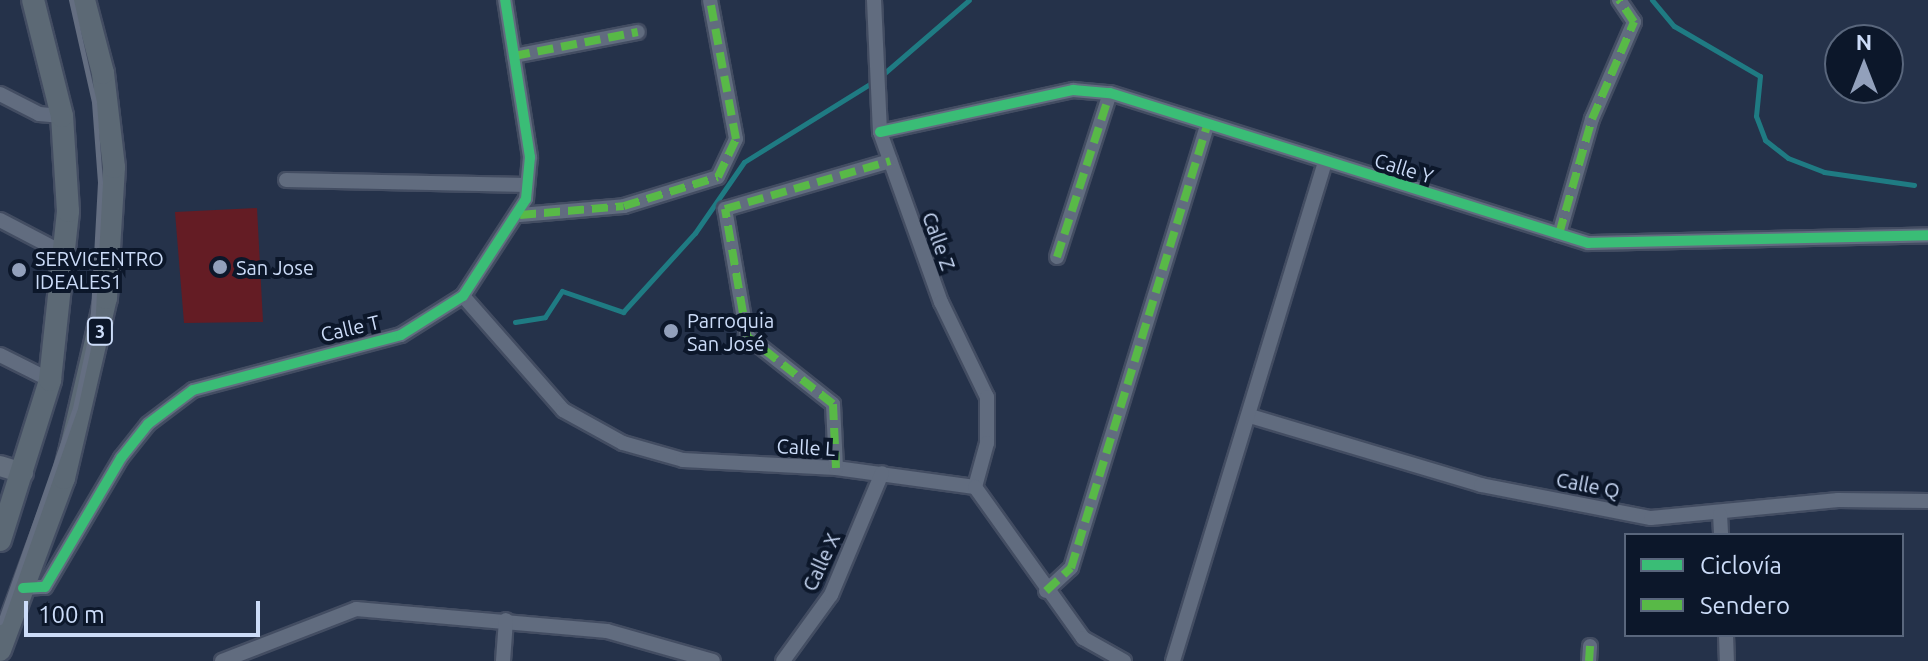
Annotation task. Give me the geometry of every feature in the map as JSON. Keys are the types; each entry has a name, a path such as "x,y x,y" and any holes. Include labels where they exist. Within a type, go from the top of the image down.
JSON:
{"main road":[{"name":"3","path":"0,540 50,380 65,254 62,116 33,0"},
{"name":"3","path":"0,650 87,399 109,267 110,116 84,0"}],"street":[{"name":"Calle T","path":"23,588 45,587 121,458 148,424 193,390 401,335 463,296 520,215 527,185 505,0"},
{"path":"520,215 624,206 718,177 736,139 710,0"},
{"name":"Calle Z","path":"874,0 880,132 941,302 987,397 987,443 975,487"},
{"path":"1559,234 1592,119 1634,22 1619,0"},
{"path":"514,56 638,32"},
{"name":"Calle Y","path":"880,132 1073,90 1110,93 1207,126 1588,243 1928,235"},
{"path":"1057,257 1110,93"},
{"path":"0,94 39,114 62,116"},
{"path":"1046,591 1071,568 1207,126"},
{"path":"836,468 833,404 747,336 725,209 890,161"},
{"path":"1173,661 1325,162"},
{"path":"286,180 527,185"},
{"path":"0,220 65,254"},
{"name":"Calle L","path":"463,296 516,361 587,427 683,460 836,468 975,487"},
{"path":"0,355 50,380"},
{"name":"Calle Q","path":"1250,416 1481,485 1651,518 1720,514 1838,500 1928,501"},
{"path":"0,466 23,473"},
{"name":"Calle X","path":"783,661 831,595 882,473"},
{"path":"975,487 1046,591 1083,638 1124,661"},
{"path":"1720,514 1721,533"},
{"path":"222,661 356,609 506,620 647,637 713,661"},
{"path":"503,661 506,620"},
{"path":"1726,637 1727,661"}],"shaded area":[{"name":"San Jose","path":"257,208 263,322 184,323 175,212"}],"waterway":[{"path":"881,76 969,0"},
{"path":"1652,0 1674,26 1760,76 1756,116 1765,140 1788,158 1824,172 1914,185"},
{"path":"515,322 545,317 562,291 623,312 695,233 744,162 873,82"}],"railway":[{"path":"0,622 75,408 92,330 100,182 94,102 71,0"}],"marked path":[{"path":"520,215 624,206 718,177 736,139 710,0"},
{"path":"1559,234 1592,119 1634,22 1619,0"},
{"path":"514,56 638,32"},
{"path":"1057,257 1110,93"},
{"path":"1046,591 1071,568 1207,126"},
{"path":"836,468 833,404 747,336 725,209 890,161"},
{"path":"1589,661 1590,646"}],"cycle path":[{"path":"23,588 45,587 121,458 148,424 193,390 401,335 463,296 526,199 530,157 505,0"},
{"path":"880,132 1073,90 1110,93 1588,243 1928,235"}],"place":[{"name":"San Jose","path":"220,267"},
{"name":"SERVICENTRO IDEALES1","path":"19,270"},
{"name":"Parroquia San José","path":"671,331"}]}
